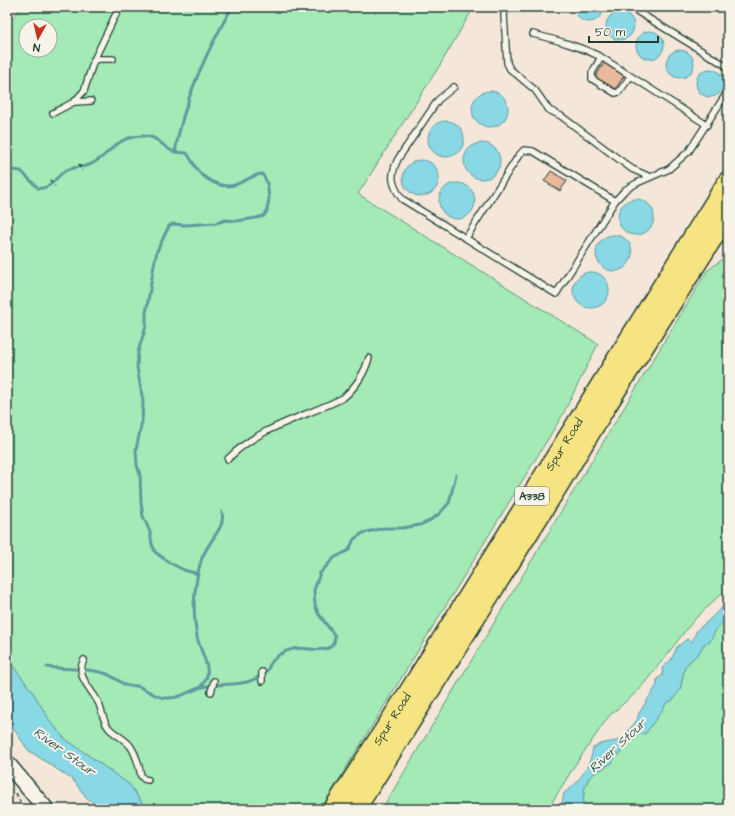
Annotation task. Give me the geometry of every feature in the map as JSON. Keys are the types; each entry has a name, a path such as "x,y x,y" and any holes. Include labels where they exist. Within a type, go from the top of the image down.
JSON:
{"highway":[{"name":"Spur Road","path":"334,809 410,691 728,182"},
{"name":"Spur Road","path":"355,809 558,485 605,407 728,213"}],"main road":[{"path":"7,763 39,807"}],"lane":[{"path":"74,102 84,91 94,60 120,7"},
{"path":"506,7 504,22 507,63 510,69 535,90 549,110 561,116 632,169 650,177"},
{"path":"630,7 728,67"},
{"path":"533,34 575,45 601,57 707,125"},
{"path":"601,57 592,73 592,78 615,93 619,92 630,77"},
{"path":"94,60 113,59"},
{"path":"454,87 438,100 398,159 393,170 392,179 394,189 402,198 556,294 615,201 625,190 669,169 680,160 689,151 728,91"},
{"path":"52,113 74,102 86,100 91,101"},
{"path":"466,238 519,155 524,150 533,151 615,201"},
{"path":"228,458 251,439 343,398 355,387 366,368 369,358"},
{"path":"82,666 85,682 99,702 107,726 127,742 136,755 142,776 144,779 148,780"},
{"path":"262,672 262,681"},
{"path":"211,692 214,681"}],"path":[{"path":"79,164 82,171"},
{"path":"50,180 54,186"}],"green space":[{"path":"22,7 474,7 440,65 358,194 598,344 562,416 321,809 146,809 130,785 64,738 50,721 34,694 7,658 7,25"},
{"path":"728,255 728,587 694,620 639,690 609,716 575,765 548,809 382,809 707,271"},
{"path":"728,617 728,809 582,809 585,786 589,778 612,763 615,757 619,755 623,746 632,741 635,736 640,734 657,717 667,701 680,690 685,666 699,653 704,644 709,643 717,628"}],"water":[{"path":"575,7 604,7 602,14 598,18 589,22 584,21 576,14"},
{"path":"620,12 626,13 630,16 633,20 633,32 630,36 626,39 620,40 614,39 610,36 607,32 606,26 607,20 610,16 614,13"},
{"path":"650,31 656,32 660,35 663,39 663,51 660,55 656,58 650,59 644,58 640,55 637,51 636,45 637,39 640,35 644,32"},
{"path":"680,50 686,51 690,54 693,58 693,70 690,74 686,77 680,78 674,77 670,74 667,70 666,64 667,58 670,54 674,51"},
{"path":"710,69 716,70 720,73 723,77 723,89 720,93 716,96 710,97 704,96 700,93 697,89 696,83 697,77 700,73 704,70"},
{"path":"494,91 503,96 507,102 507,116 503,122 494,127 486,127 477,122 473,116 472,105 477,96 483,92"},
{"path":"450,121 459,126 463,132 463,146 459,152 450,157 442,157 433,152 429,146 428,135 433,126 439,122"},
{"path":"486,143 495,148 499,154 499,168 495,174 486,179 478,179 469,174 465,168 464,157 469,148 475,144"},
{"path":"425,160 434,165 438,171 438,185 434,191 425,196 417,196 408,191 404,185 403,174 408,165 414,161"},
{"path":"461,183 470,188 474,194 474,208 470,214 461,219 453,219 444,214 440,208 439,197 444,188 450,184"},
{"path":"640,199 649,204 653,210 653,224 649,230 640,235 632,235 623,230 619,224 618,213 623,204 629,200"},
{"path":"618,235 627,240 631,246 631,260 627,266 618,271 610,271 601,266 597,260 596,249 601,240 607,236"},
{"path":"595,272 604,277 608,283 608,297 604,303 595,308 587,308 578,303 574,297 573,286 578,277 584,273"},
{"name":"River Stour","path":"728,603 728,617 717,628 709,643 704,644 699,653 685,666 680,690 672,701 667,702 646,733 635,736 632,741 623,746 619,755 615,757 612,763 589,778 585,786 582,809 561,809 564,793 575,784 587,767 593,748 600,744 616,741 624,736 637,720 639,713 657,685 657,679 663,675 662,668 671,660 677,647 687,639 692,642 697,630"},
{"name":"River Stour","path":"7,658 34,694 50,721 64,738 130,785 146,809 100,809 86,797 73,780 28,750 7,719"}],"building":[{"path":"604,63 624,76 614,91 594,79"},
{"path":"551,171 567,181 560,191 544,181"}],"waterway":[{"path":"175,152 184,113 197,77 213,42 232,7"},
{"path":"12,170 21,171 38,188 43,188 50,185 68,169 86,166 96,161 118,143 132,137 147,136 155,139 172,151 187,153 198,171 216,184 232,186 262,174 267,182 269,198 267,211 264,216 237,221 226,220 216,223 185,225 172,224 169,226 157,251 146,313 146,326 138,352 137,367 143,401 142,421 136,450 137,465 140,475 143,516 150,532 155,552 170,563 184,570 198,574"},
{"path":"47,667 97,671 110,675 126,686 137,686 157,696 171,698 202,687 244,683 252,680 265,673 274,659 290,650 299,648 319,650 330,647 334,643 335,636 318,613 315,605 314,590 320,573 334,558 349,550 354,539 363,533 384,528 402,528 420,525 439,514 449,503 456,475"},
{"path":"201,686 205,681 207,669 197,637 194,616 196,587 202,558 221,526 223,517 222,512"}]}
